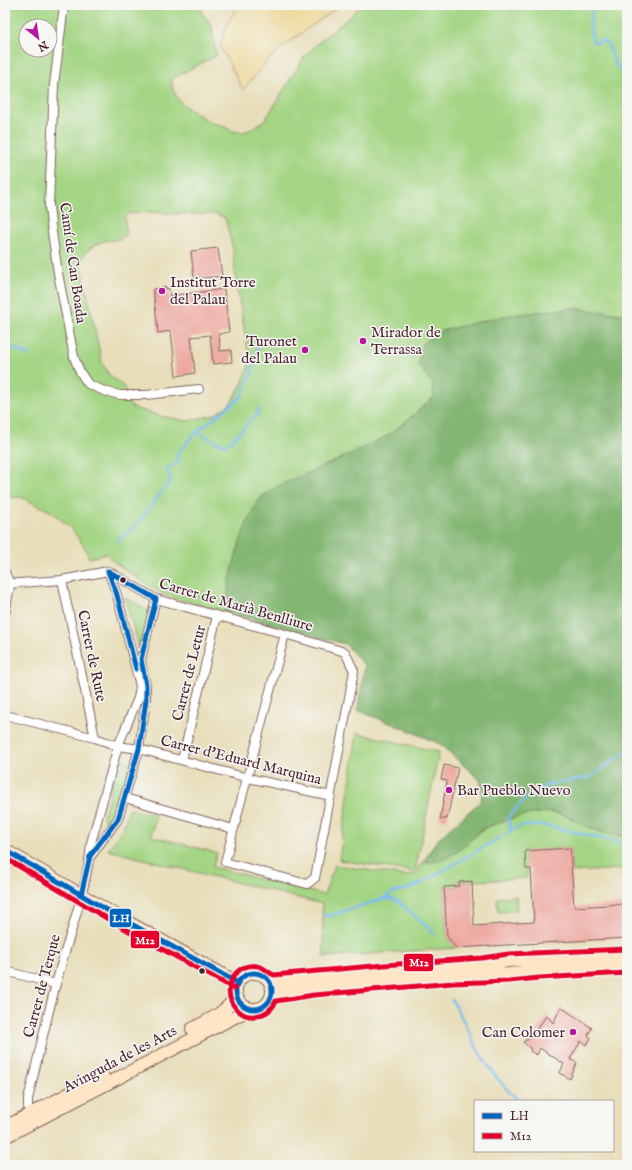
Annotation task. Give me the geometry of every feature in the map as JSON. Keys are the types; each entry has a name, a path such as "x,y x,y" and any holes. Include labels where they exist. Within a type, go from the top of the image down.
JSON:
{"street":[{"name":"Camí de Can Boada","path":"64,5 54,85 49,186 51,225 71,345 78,368 88,384 104,391 120,395 146,395 199,389"},
{"path":"7,585 62,580 108,571"},
{"name":"Carrer de Marià Benlliure","path":"108,571 156,599 345,652 354,671 331,796"},
{"name":"Carrer de Terque","path":"32,1118 28,1099 56,984 81,895 90,856 91,843 118,746 138,698 140,686 117,595 108,571"},
{"path":"5,572 7,585 5,614"},
{"name":"Carrer de Rute","path":"62,580 95,738"},
{"name":"Carrer de Terque","path":"90,856 118,819 139,750 146,700 146,686 141,659 156,599"},
{"name":"Carrer de Letur","path":"182,760 217,616"},
{"path":"285,634 225,862 307,884 315,878 331,796"},
{"name":"Carrer d'Eduard Marquina","path":"5,715 95,738 118,746 182,760 248,778 331,796"},
{"path":"125,798 233,829"},
{"path":"99,817 104,826 113,826"},
{"path":"5,867 7,851 124,920 238,983"},
{"path":"270,982 508,961 627,956"},
{"path":"272,995 313,988 453,976 509,974 627,966"},
{"path":"5,970 56,984"},
{"path":"252,973 260,974 270,982 272,995 268,1004 260,1009 250,1009 241,1004 236,996 238,983 244,976 252,973"},
{"name":"Avinguda de les Arts","path":"5,1137 32,1118 206,1022 231,1005 236,996"},
{"name":"Avinguda de les Arts","path":"5,1127 32,1118 250,1009"}],"green space":[{"path":"5,5 201,5 202,13 212,26 213,39 217,55 177,76 172,80 172,87 177,98 190,110 212,123 223,126 232,131 243,132 250,130 265,120 305,56 361,5 627,5 627,315 574,308 504,316 441,331 430,379 433,384 434,397 392,433 380,440 324,467 281,485 262,496 249,520 236,557 225,612 163,595 114,562 107,554 89,558 85,548 72,529 52,512 21,497 5,498","holes":["147,212 216,214 225,218 233,249 236,283 249,356 248,369 241,386 230,404 214,415 187,421 160,416 131,407 124,387 109,375 102,363 81,264 86,252 89,249 97,244 119,239 126,235 125,216 127,214"]},
{"path":"574,308 627,315 627,837 596,830 555,812 540,813 515,817 484,828 478,832 466,845 449,857 443,860 430,862 424,861 437,840 481,801 482,790 480,780 440,744 357,710 365,666 345,644 225,612 230,579 235,560 241,539 253,510 263,496 270,490 345,457 379,440 394,431 434,397 433,384 418,365 422,344 441,331 504,316"},
{"path":"124,597 150,612 140,649"},
{"path":"357,733 439,752 415,872 339,860"},
{"path":"118,759 131,762 113,821 110,823 105,821 103,818"},
{"path":"129,809 156,815 151,836 217,853 213,867 324,895 335,865 406,876 416,874 424,861 428,862 456,853 483,829 513,817 544,812 562,814 590,828 608,834 627,837 627,931 622,869 572,872 570,848 526,851 527,878 459,882 459,886 444,887 447,936 456,948 324,957 322,904 108,850 123,828"},
{"path":"516,896 517,911 498,912 497,898"}],"sand":[{"path":"239,5 341,5 285,45 264,64 243,90 220,46 227,25"}],"building":[{"path":"218,248 222,276 194,279 191,251"},
{"path":"166,287 166,289 169,288 170,296 224,289 229,332 219,334 220,351 231,350 232,362 213,364 210,335 191,337 195,373 176,376 171,331 158,333 153,289"},
{"path":"444,765 458,768 447,819 440,819 447,781 441,779"},
{"path":"570,848 574,907 624,904 626,938 456,948 447,936 444,887 459,886 459,882 472,881 474,926 534,922 531,869 526,869 525,851"},
{"path":"561,1007 592,1028 588,1035 591,1038 586,1045 581,1041 570,1059 577,1063 570,1079 560,1073 564,1064 540,1048 537,1055 530,1051 531,1049 523,1042 530,1038 547,1015 553,1023"}],"waterway":[{"path":"594,5 590,23 593,41 597,43 602,40 606,42 610,48 615,63 627,75"},
{"path":"5,343 29,355"},
{"path":"117,541 137,524 171,480 166,469 178,463 177,454 195,433 240,398 252,372 259,343"},
{"path":"195,433 203,434 214,441 225,445 246,426 248,421 257,416 259,409"},
{"path":"511,830 508,817 523,801 546,785 590,777 627,751"},
{"path":"324,915 328,916 383,899 394,892 420,884 520,826 543,825 627,844"},
{"path":"383,899 392,899 399,902 434,934"},
{"path":"452,1000 478,1050 493,1073 510,1093 519,1100"}],"transit line":[{"name":"LH","path":"108,571 117,595 136,669"},
{"name":"LH","path":"81,895 90,856 118,819 139,749 146,700 146,685 141,659 156,599 108,571"},
{"name":"LH","path":"5,850 124,920 238,983"},
{"name":"M12","path":"5,858 120,926 235,989"},
{"name":"M12","path":"627,949 508,954 482,958 274,975 261,967 251,966 243,968 236,973 229,988 233,1005 243,1014 253,1016 268,1012 276,1001 314,995 453,983 509,981 627,973"},
{"name":"LH","path":"258,973 267,978 271,984 272,991 271,998 267,1004 258,1009 250,1009 241,1004 237,998 236,987 241,978 247,974 258,973"}],"place":[{"name":"Institut Torre del Palau","path":"162,291"},
{"name":"Mirador de Terrassa","path":"363,341"},
{"name":"Turonet del Palau","path":"305,350"},
{"name":"Bar Pueblo Nuevo","path":"449,790"},
{"name":"Can Colomer","path":"573,1032"}]}
